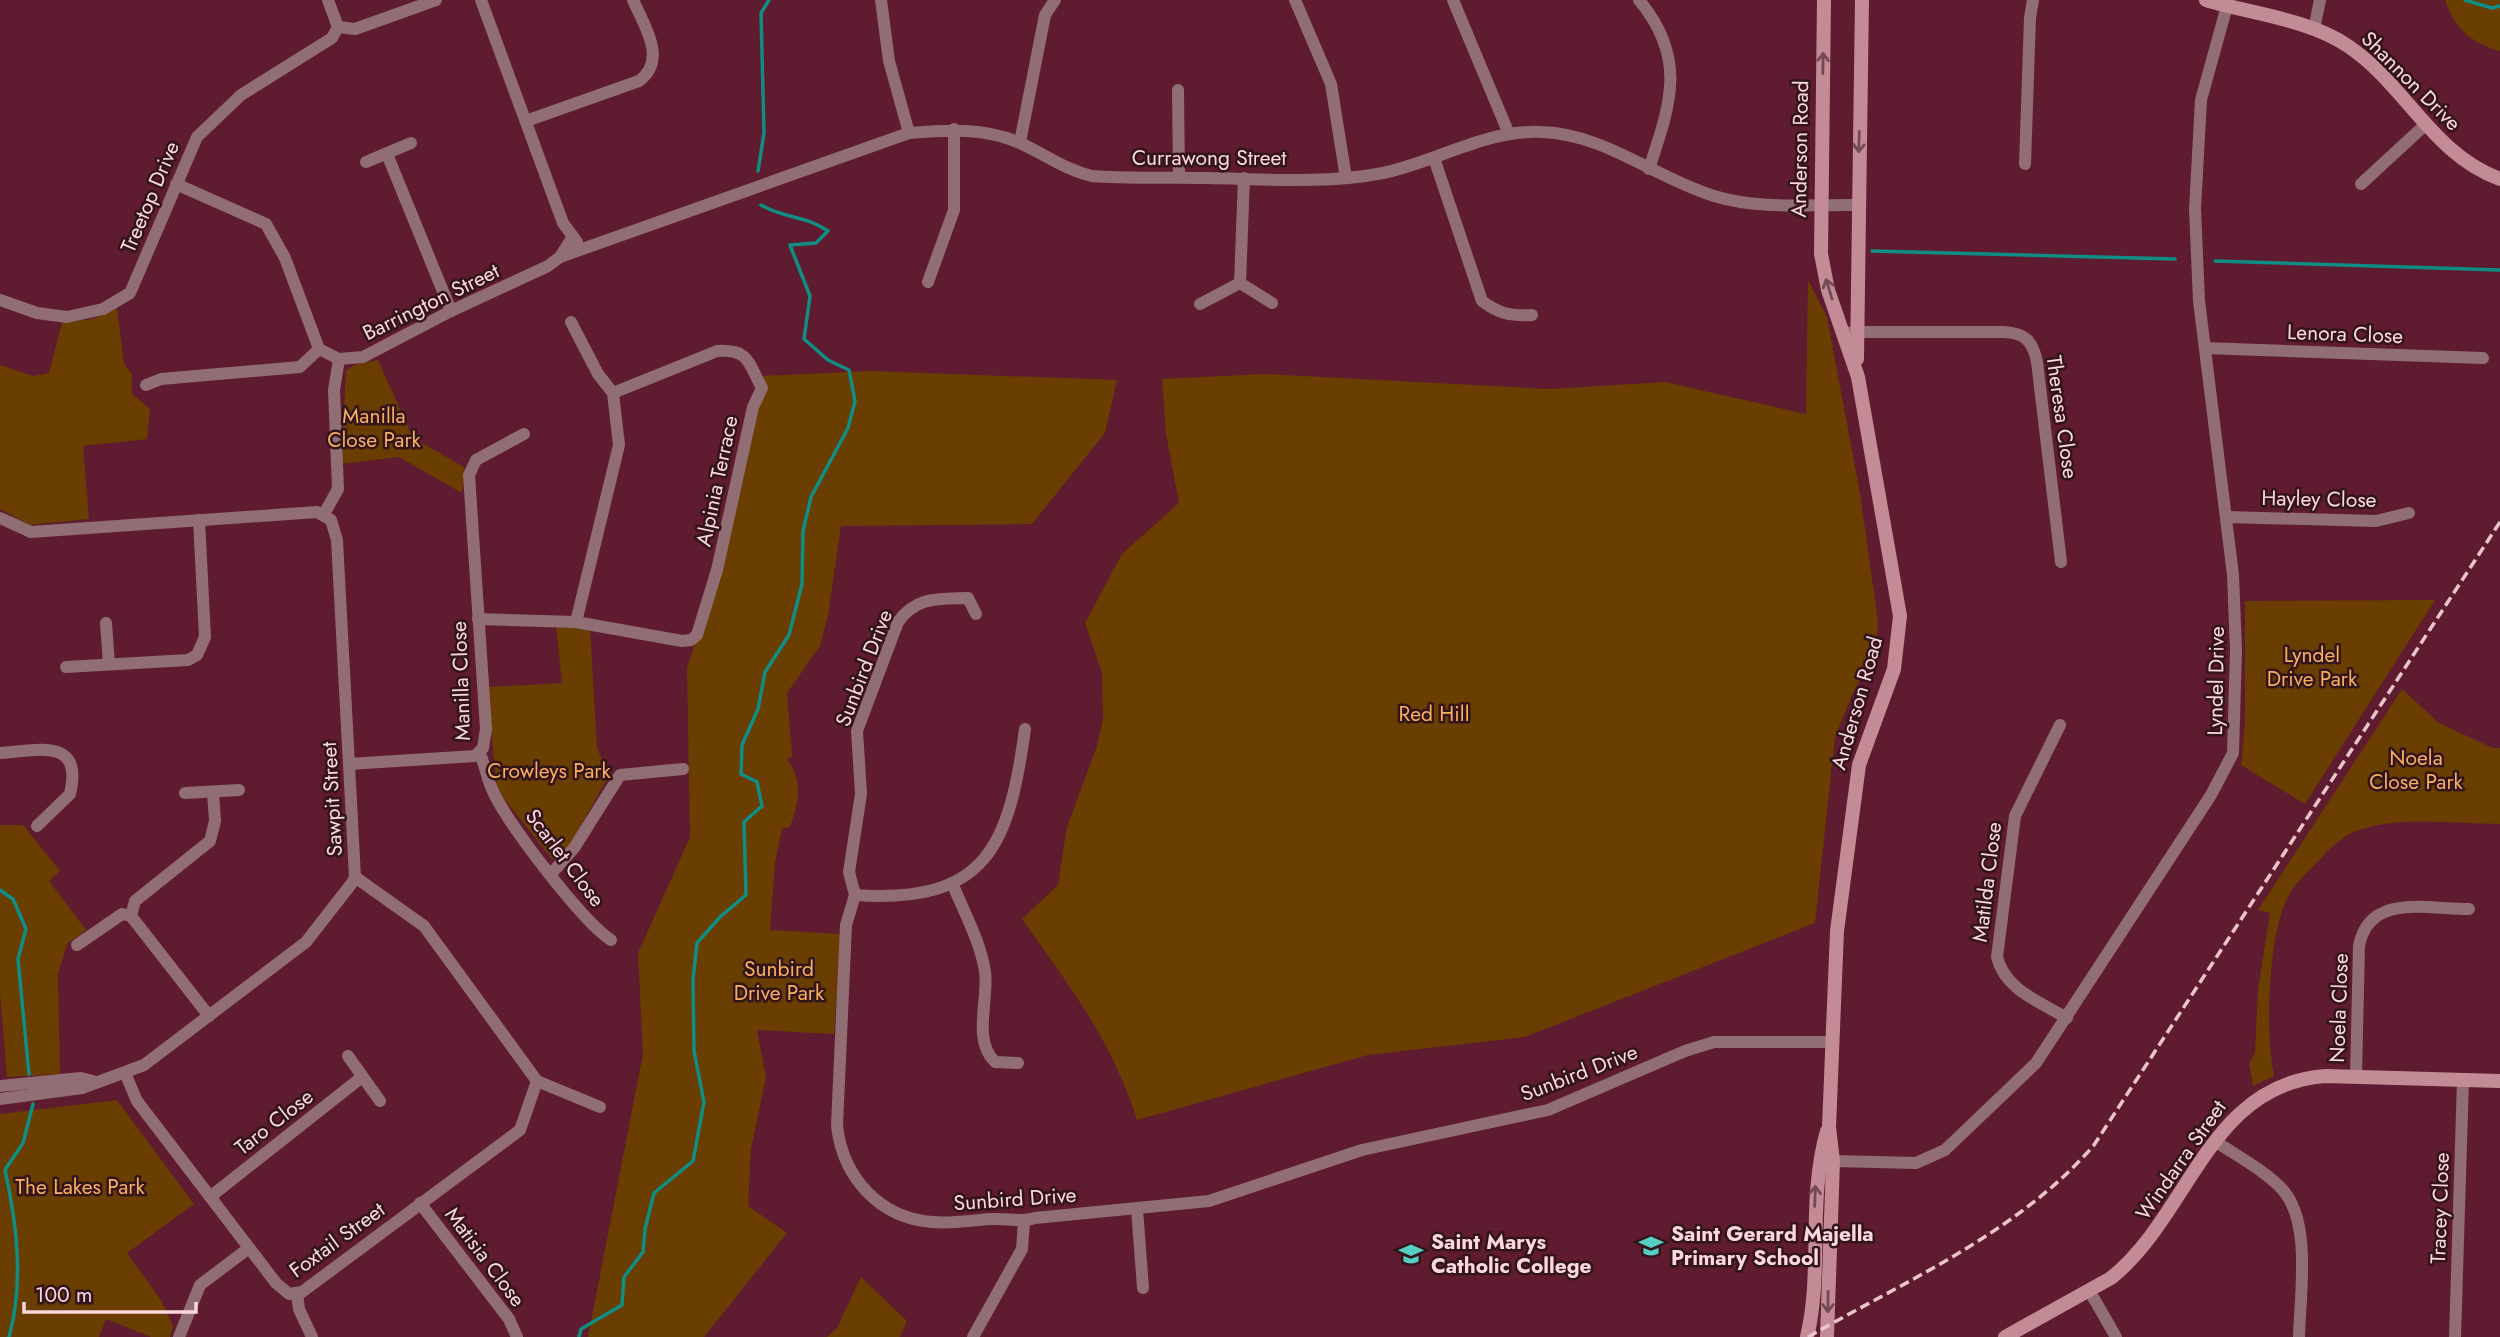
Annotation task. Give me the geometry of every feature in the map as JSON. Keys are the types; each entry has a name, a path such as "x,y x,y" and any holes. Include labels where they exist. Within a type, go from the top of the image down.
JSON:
{"street":[{"path":"328,0 338,27 355,29 436,0"},
{"path":"481,0 563,223 572,238 592,246"},
{"path":"881,0 889,61 909,133"},
{"path":"1020,142 1045,15 1055,0"},
{"path":"1295,0 1331,84 1346,178"},
{"path":"1454,0 1509,134"},
{"path":"1639,0 1658,29 1667,50 1670,74 1671,104 1648,169"},
{"name":"Anderson Road","path":"1807,1337 1829,1127 1837,931 1857,776 1866,740 1894,669 1900,625 1894,571 1850,332 1824,271 1820,205 1824,0"},
{"name":"Anderson Road","path":"1850,332 1857,205 1862,0"},
{"path":"2025,164 2030,18 2034,0"},
{"name":"Shannon Drive","path":"2206,0 2331,36 2362,56 2425,125 2462,160 2500,179"},
{"path":"2314,29 2320,0"},
{"path":"526,121 639,81 650,72 654,52 638,2"},
{"name":"Lyndel Drive","path":"1826,1161 1916,1163 1929,1160 1945,1150 2013,1088 2036,1063 2067,1018 2211,795 2233,753 2236,733 2236,616 2227,517 2196,264 2197,127 2208,67 2227,6"},
{"name":"Treetop Drive","path":"0,300 37,313 67,317 103,309 130,293 190,148 209,124 241,95 331,38 338,27"},
{"path":"1178,90 1179,177"},
{"path":"2361,184 2425,125"},
{"path":"928,282 954,210 954,129"},
{"name":"Currawong Street","path":"592,246 909,133 954,129 984,132 1020,142 1069,169 1092,176 1244,178 1346,178 1384,173 1509,134 1541,131 1572,135 1604,146 1648,169 1716,197 1759,205 1857,205"},
{"path":"366,162 411,143"},
{"path":"387,153 451,311"},
{"path":"1434,158 1482,301 1496,312 1511,316 1532,315"},
{"path":"1240,283 1244,178"},
{"path":"0,518 31,532 324,514 338,489 334,390 339,359 319,349 285,258 266,224 176,184"},
{"path":"561,257 572,238"},
{"name":"Barrington Street","path":"339,359 363,357 451,311 548,266 561,257 592,246"},
{"path":"1240,283 1272,303"},
{"path":"1200,304 1240,283"},
{"path":"572,322 598,374 613,393 619,445 576,622"},
{"name":"Theresa Close","path":"1850,332 2004,332 2020,334 2028,339 2037,362 2061,562"},
{"name":"Lenora Close","path":"2206,348 2483,358"},
{"path":"146,385 161,379 300,367 319,349"},
{"name":"Alpinia Terrace","path":"478,619 576,622 682,641 691,640 697,635 717,570 751,416 762,388 747,356 734,350 717,351 613,393"},
{"name":"Manilla Close","path":"349,764 480,754 486,742 486,729 469,475 476,460 524,434"},
{"name":"Hayley Close","path":"2227,517 2376,521 2409,513"},
{"name":"Sawpit Street","path":"0,1099 82,1088 144,1065 306,942 355,877 336,528 324,514"},
{"path":"66,667 188,660 197,655 203,647 199,520"},
{"name":"Sunbird Drive","path":"976,614 968,598 927,599 909,608 898,622 857,731 861,794 848,877 855,895 846,925 837,1126 840,1147 849,1168 870,1195 902,1216 936,1223 1008,1218 1024,1222 1035,1218 1209,1201 1362,1150 1548,1110 1702,1045 1738,1040 1833,1042"},
{"path":"106,623 109,664"},
{"name":"Matilda Close","path":"2060,725 2015,816 1997,957 2000,970 2013,986 2067,1018"},
{"path":"855,895 903,897 953,885 975,870 999,839 1025,729"},
{"path":"0,753 57,750 64,755 71,775 70,794 37,826"},
{"name":"Scarlet Close","path":"480,754 495,795 551,874 589,921 611,940"},
{"path":"551,874 574,848 620,775 683,769"},
{"path":"185,793 239,790"},
{"path":"131,916 135,901 210,841 215,821 212,792"},
{"path":"355,877 424,926 537,1081 600,1107"},
{"path":"953,885 986,974 984,1031 987,1051 995,1062 1018,1063"},
{"name":"Noela Close","path":"2356,1076 2359,946 2363,929 2370,918 2396,908 2469,909"},
{"path":"77,945 122,914 131,916 209,1016"},
{"path":"348,1056 380,1101"},
{"name":"Foxtail Street","path":"125,1073 136,1101 249,1248 283,1291 297,1294 520,1130 537,1081"},
{"name":"Sawpit Street","path":"0,1086 81,1077 96,1082"},
{"name":"Taro Close","path":"211,1197 362,1077"},
{"name":"Windarra Street","path":"2005,1337 2126,1266 2152,1238 2215,1141 2244,1107 2270,1090 2308,1077 2500,1081"},
{"name":"Tracey Close","path":"2455,1337 2463,1080"},
{"path":"2215,1141 2281,1188 2291,1202 2298,1219 2301,1239 2299,1337"},
{"name":"Anderson Road","path":"1826,1161 1827,1337"},
{"name":"Matisia Close","path":"420,1203 509,1319 517,1337"},
{"path":"1137,1209 1143,1288"},
{"path":"973,1337 1021,1249 1024,1222"},
{"path":"179,1337 200,1285 249,1248"},
{"path":"2089,1290 2116,1337"},
{"path":"297,1294 299,1309 312,1337"}],"green space":[{"path":"2445,0 2500,0 2500,51 2481,44 2465,33 2454,19"},
{"name":"Red Hill","path":"1808,280 1827,317 1860,493 1878,621 1876,650 1852,695 1835,737 1815,923 1525,1037 1368,1055 1137,1120 1127,1091 1102,1039 1073,991 1022,919 1058,885 1067,827 1097,746 1103,719 1102,673 1085,623 1122,554 1179,503 1166,434 1162,379 1264,374 1549,389 1665,382 1806,414"},
{"path":"117,308 124,364 132,374 132,394 150,409 147,439 83,446 89,519 30,525 0,509 0,365 33,376 49,373 62,323 93,319"},
{"name":"Manilla Close Park","path":"378,360 413,438 464,467 462,493 399,457 341,464 346,371 354,365"},
{"name":"Sunbird Drive Park","path":"871,371 1117,380 1105,433 1032,524 841,526 828,615 820,646 787,693 792,756 787,759 796,776 798,792 790,827 782,829 775,863 770,930 841,934 834,1034 757,1030 766,1077 751,1149 748,1206 787,1233 704,1337 588,1337 643,1054 638,953 690,837 687,668 725,551 762,376"},
{"name":"Lyndel Drive Park","path":"2435,600 2305,804 2241,765 2245,721 2245,601"},
{"name":"Crowleys Park","path":"556,626 590,629 597,748 609,776 562,858 552,859 497,790 487,687 562,683"},
{"name":"Noela Close Park","path":"2402,689 2439,723 2493,748 2500,748 2500,824 2413,822 2362,829 2336,844 2303,877 2286,901 2275,939 2269,1012 2274,1076 2253,1086 2249,1063 2255,1053 2258,989 2270,913 2258,910"},
{"path":"0,825 23,825 60,871 49,881 86,930 67,944 58,974 60,1074 7,1077 0,992"},
{"name":"The Lakes Park","path":"117,1100 194,1204 127,1253 161,1300 173,1326 170,1337 151,1337 106,1319 99,1337 0,1337 0,1114"},
{"path":"861,1277 907,1321 900,1337 827,1337 837,1328"}],"waterway":[{"path":"758,171 764,133 761,13 769,0"},
{"path":"2465,0 2492,8 2500,6"},
{"path":"579,1337 581,1329 622,1305 624,1277 643,1252 645,1229 654,1193 693,1161 704,1102 694,1051 693,979 697,943 721,916 746,895 744,822 762,806 757,782 741,774 742,745 758,709 765,672 789,635 802,584 803,531 811,497 848,428 855,401 849,370 828,360 804,339 810,296 790,245 816,243 828,231 811,222 778,213 761,205"},
{"path":"1872,251 2175,259"},
{"path":"2215,261 2500,270"},
{"path":"0,890 13,899 26,929 18,959 29,1074"},
{"path":"9,1337 14,1317 17,1254 13,1211 5,1170 23,1143 33,1104"}],"railway":[{"path":"1808,1337 1997,1229 2032,1204 2094,1145 2500,522"}],"place":[{"name":"Saint Gerard Majella Primary School","path":"1651,1246"},
{"name":"Saint Marys Catholic College","path":"1411,1254"}]}
